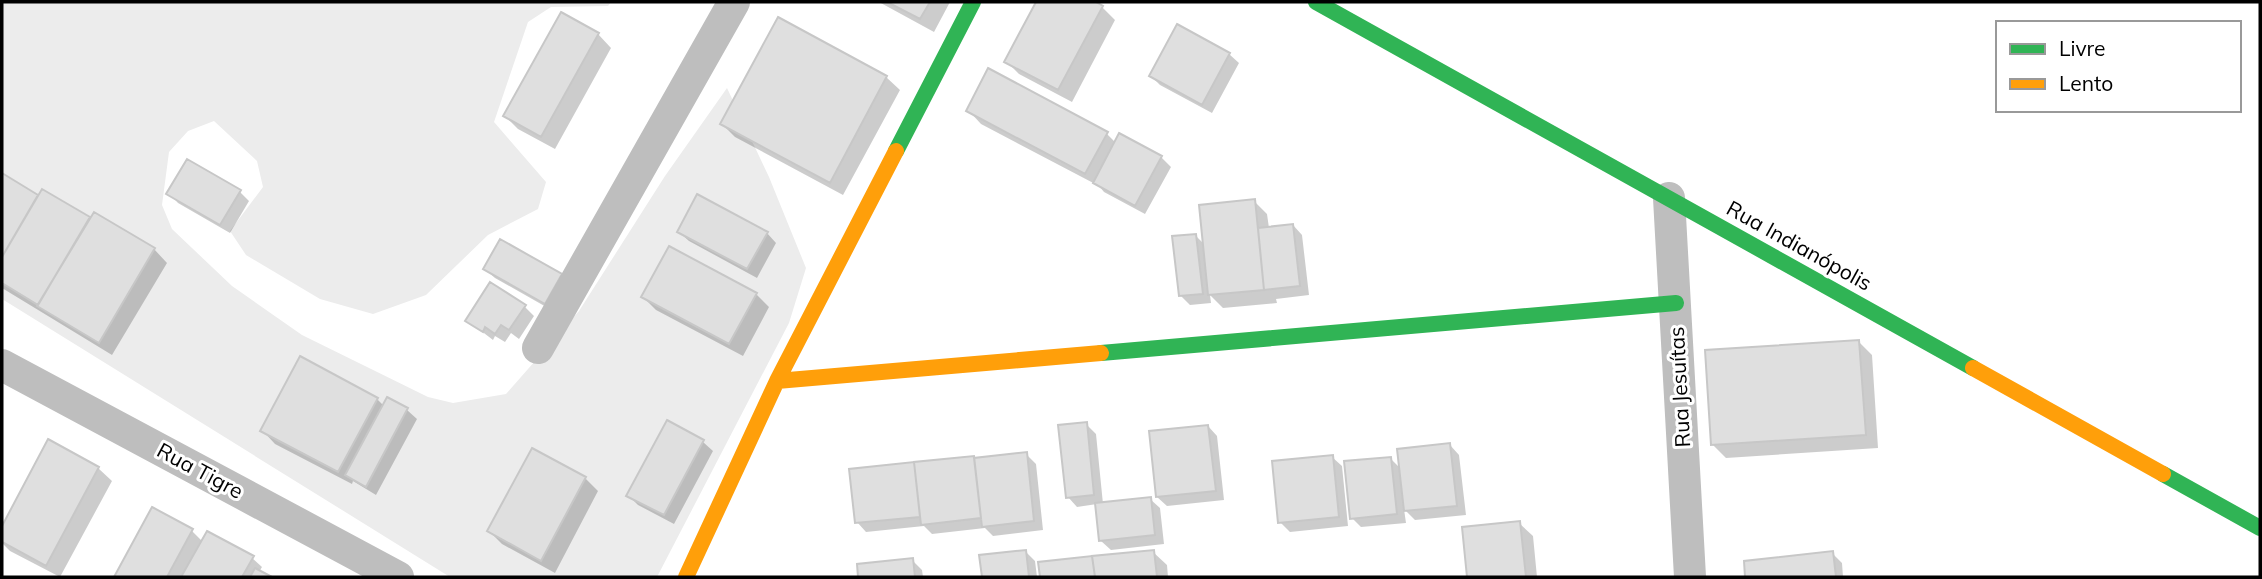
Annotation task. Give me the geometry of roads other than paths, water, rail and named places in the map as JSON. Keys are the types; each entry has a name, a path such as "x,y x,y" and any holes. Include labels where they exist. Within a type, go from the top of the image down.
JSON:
{"street":[{"path":"538,348 734,2"},
{"path":"686,577 777,381 973,2"},
{"name":"Rua Indianópolis","path":"1316,2 2260,528"},
{"name":"Rua Jesuítas","path":"1669,198 1690,577"},
{"path":"777,381 1676,303"},
{"name":"Rua Tigre","path":"2,365 398,577"}]}
